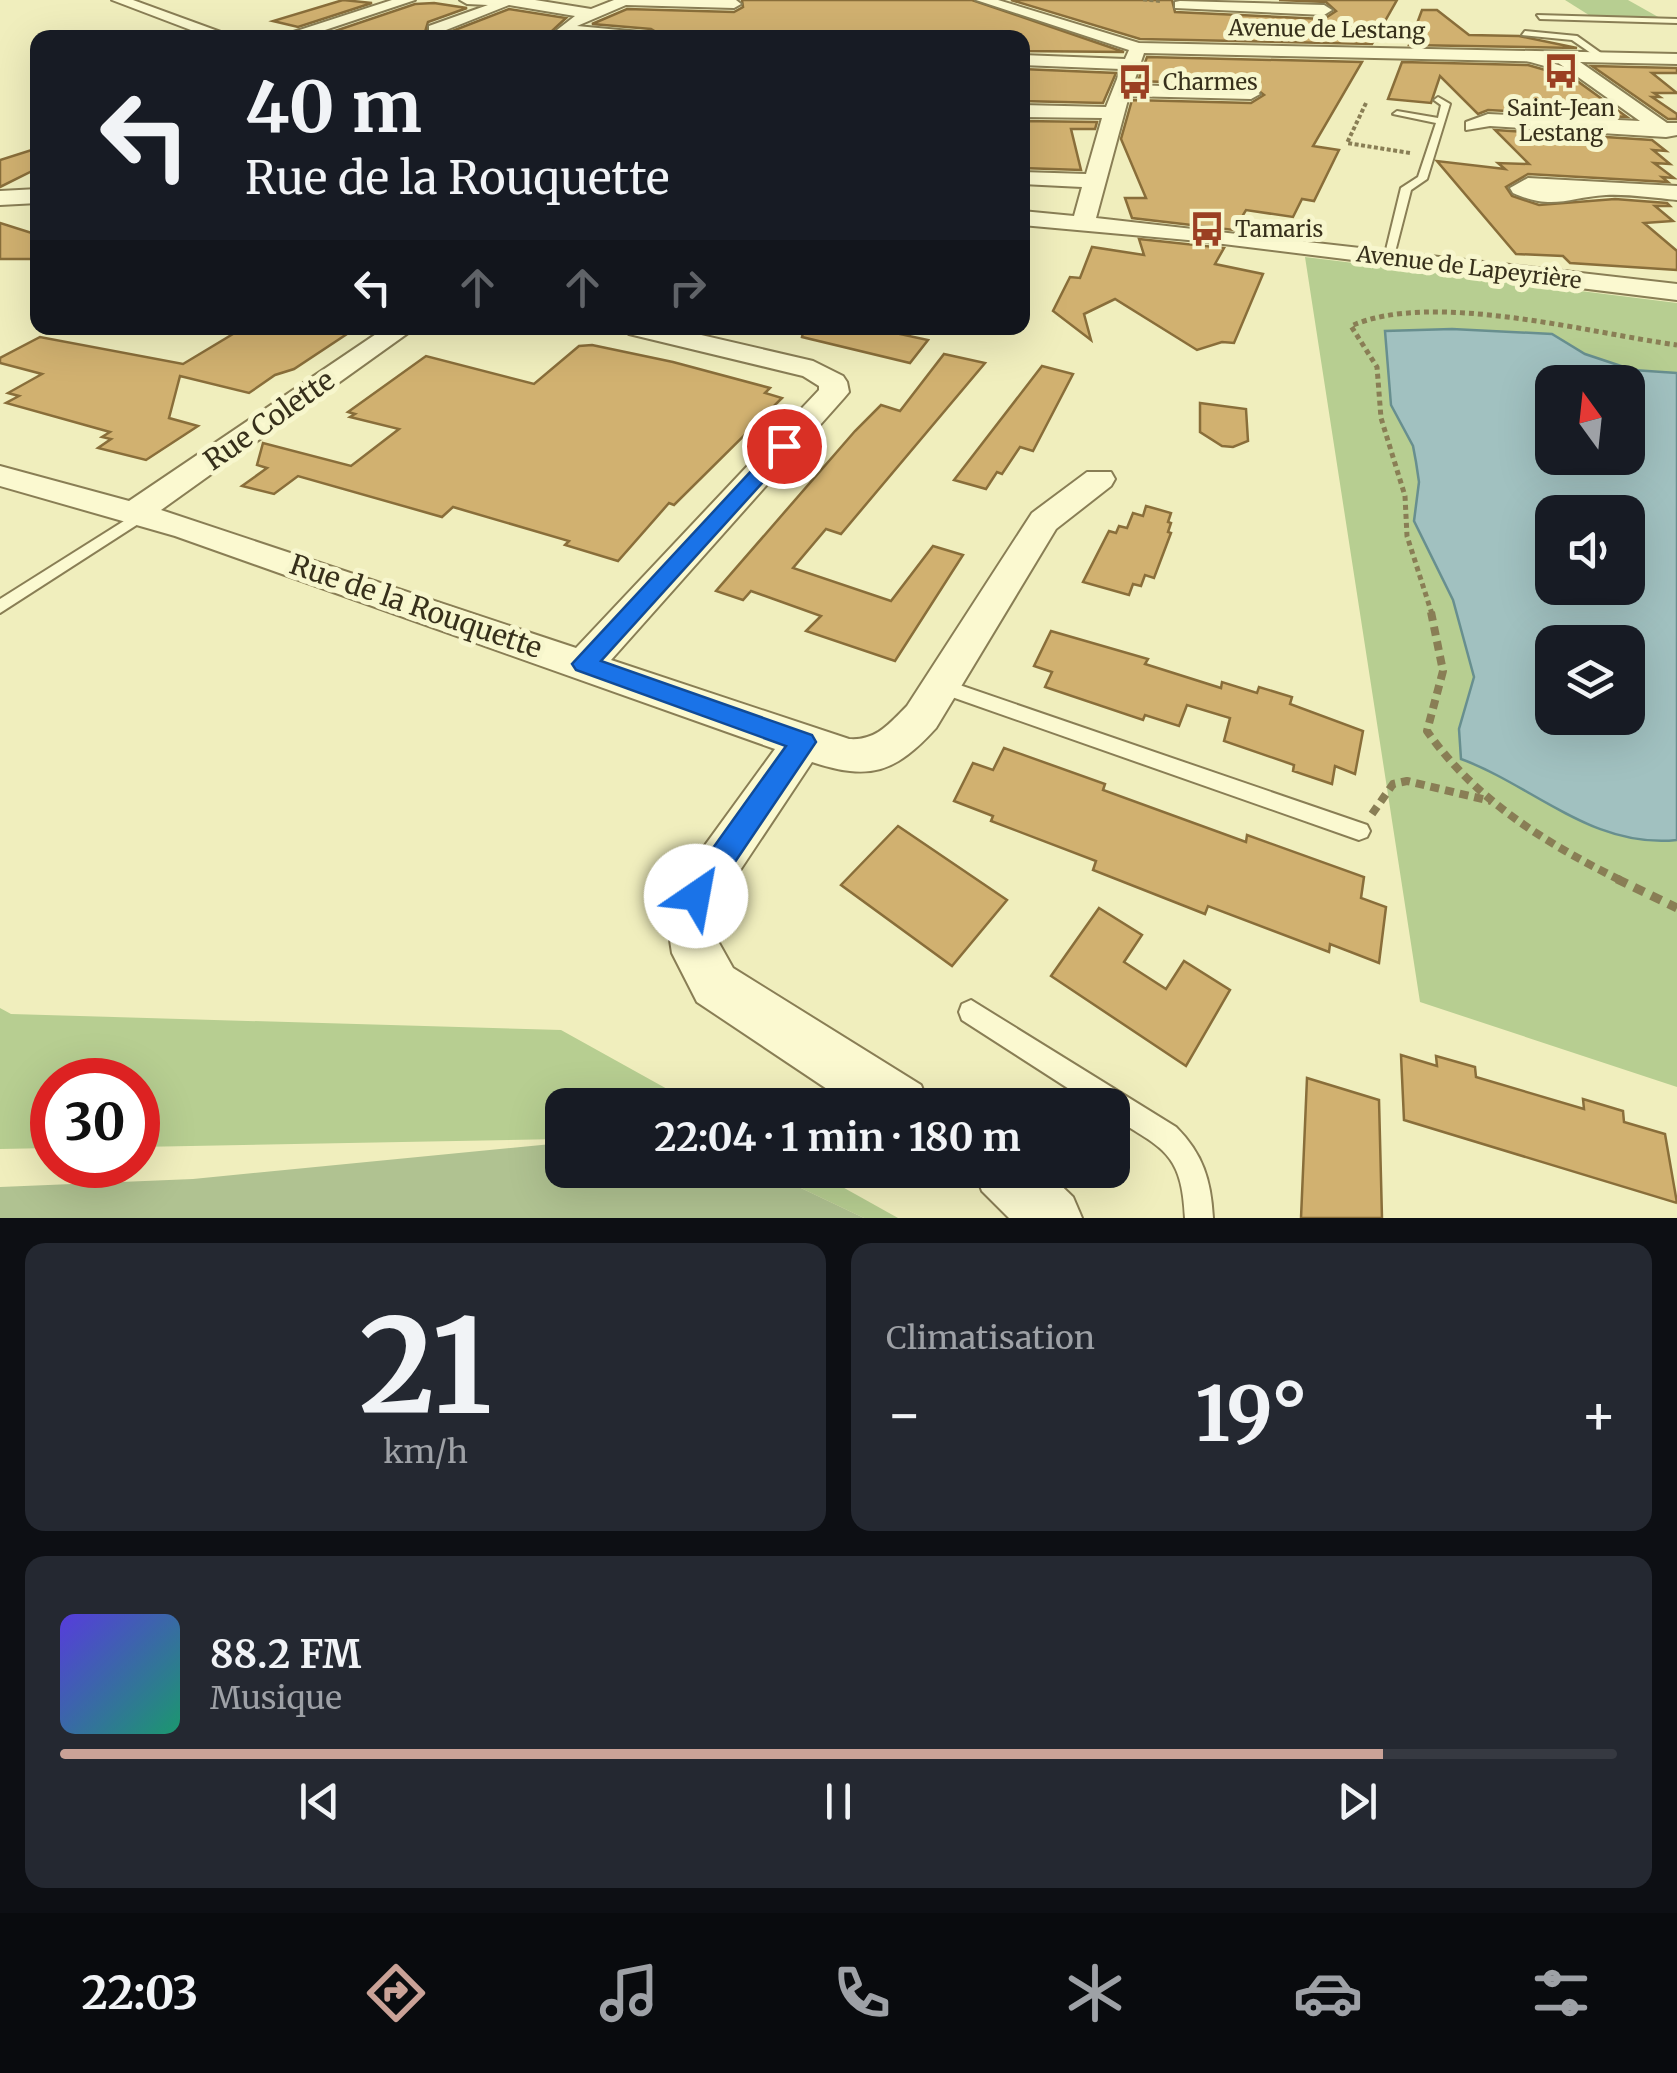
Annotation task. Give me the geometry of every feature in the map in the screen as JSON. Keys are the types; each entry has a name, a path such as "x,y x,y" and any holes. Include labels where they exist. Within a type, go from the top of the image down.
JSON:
{"street":[{"path":"119,0 206,30"},
{"path":"309,30 408,0"},
{"path":"467,0 514,1 592,14"},
{"name":"Avenue de Lestang","path":"983,0 1134,56 1366,52 1677,59"},
{"path":"435,29 514,1"},
{"path":"565,30 572,22 626,1 734,4"},
{"path":"1217,8 1324,10"},
{"path":"1348,34 1366,52"},
{"path":"1030,60 1134,56 1113,113 1083,223"},
{"path":"1562,57 1672,132"},
{"path":"1122,90 1250,94"},
{"path":"1030,111 1113,113"},
{"path":"1473,126 1488,120 1672,132"},
{"path":"1030,178 1096,181"},
{"path":"1595,190 1677,192"},
{"path":"0,198 30,196"},
{"name":"Avenue de Lapeyrière","path":"1030,219 1388,256 1677,292"},
{"name":"Rue Colette","path":"139,513 392,335"},
{"path":"584,664 834,392 833,382 814,370 668,335"},
{"name":"Rue de la Rouquette","path":"0,476 139,513 852,757 877,754 903,741 942,686 1046,518 1099,479"},
{"path":"803,742 696,896 689,921 694,955 715,986 874,1088"},
{"path":"1021,1188 1052,1218"}],"lane":[{"path":"1540,17 1677,20"},
{"path":"1525,33 1574,38 1604,58"},
{"path":"1518,56 1587,75"},
{"path":"1388,256 1406,188 1422,179 1430,156 1446,104 1438,100"},
{"path":"1397,114 1441,120"},
{"path":"0,607 139,513"},
{"path":"942,686 1359,831"},
{"path":"972,1012 1167,1136 1190,1160 1198,1185 1199,1218"}],"path":[{"path":"1366,102 1347,143 1430,156"},
{"path":"1677,345 1483,316 1378,316 1351,326 1377,367 1381,418 1405,496 1406,536 1438,632 1443,670 1426,731 1438,752 1494,802 1547,840 1677,908"},
{"path":"1359,831 1393,784 1406,780 1494,802"}],"green space":[{"path":"1565,0 1628,0 1660,18 1592,17"},
{"path":"1305,257 1677,303 1677,1087 1420,1002"},
{"path":"0,1008 11,1014 561,1030 665,1088 545,1088 545,1139 160,1147 160,1058 30,1058 30,1148 0,1149"},
{"path":"545,1145 545,1188 801,1188 864,1218 0,1218 0,1187 160,1188 160,1180"},
{"path":"801,1188 844,1188 898,1218 864,1218"}],"water":[{"path":"1452,329 1552,334 1585,354 1618,365 1535,365 1535,475 1645,475 1645,371 1677,373 1677,840 1618,835 1591,825 1461,759 1459,729 1474,677 1453,600 1414,521 1419,482 1413,446 1391,405 1385,331"}],"building":[{"path":"343,0 372,3 298,27 273,21"},
{"path":"742,0 972,0 1124,52 1030,51 1030,30 653,30 592,24 627,9 734,12 743,7"},
{"path":"1011,0 1172,0 1175,12 1324,19 1336,11 1326,2 1279,0 1397,0 1372,44 1140,39"},
{"path":"415,4 467,8 428,22 426,30 338,30"},
{"path":"509,9 566,18 553,30 455,30"},
{"path":"1422,10 1437,10 1469,35 1519,36 1577,48 1409,45"},
{"path":"1147,57 1362,62 1313,146 1339,150 1314,201 1302,199 1293,217 1246,210 1234,230 1132,218 1125,198 1146,198 1121,139 1132,100 1251,103 1264,95 1251,85 1138,81"},
{"path":"1402,62 1528,65 1573,78 1627,117 1488,110 1478,114 1440,76 1431,103 1388,99"},
{"path":"1592,66 1677,68 1677,73 1652,73 1677,93 1654,93 1660,97 1652,97 1677,114 1677,119 1668,119"},
{"path":"1030,69 1116,73 1103,103 1030,101"},
{"path":"1030,121 1097,122 1095,129 1071,129 1081,170 1030,168"},
{"path":"1495,130 1652,140 1666,151 1653,150 1670,164 1654,163 1674,178 1662,177 1668,182 1528,174 1506,187 1512,196 1539,205 1615,199 1667,203 1670,206 1655,206 1673,221 1644,223 1677,251 1677,270 1570,263 1563,256 1516,254 1437,161 1505,169 1498,163 1529,164"},
{"path":"30,151 30,172 0,187 0,160"},
{"path":"0,223 30,232 30,259 0,259"},
{"path":"1139,239 1224,248 1215,264 1263,274 1234,343 1222,342 1197,350 1115,299 1084,314 1091,340 1053,311 1070,277 1080,278 1092,247 1144,255"},
{"path":"231,335 345,335 249,393 180,376 169,418 198,426 146,460 98,448 111,439 102,437 110,432 6,403 19,396 8,393 42,374 0,363 0,358 40,337 183,364"},
{"path":"905,335 928,340 910,363 802,337"},
{"path":"592,345 770,388 765,393 782,398 674,505 669,503 618,561 565,545 569,541 453,507 442,517 298,476 274,494 242,486 267,468 257,465 263,443 351,466 399,429 350,417 355,414 348,412 426,356 534,384 579,346"},
{"path":"944,354 985,363 841,534 826,529 793,568 891,601 933,546 963,555 895,661 806,631 821,616 751,591 743,600 716,591 855,431 881,405 900,411"},
{"path":"1042,366 1073,374 1033,451 1020,447 986,489 954,480"},
{"path":"1200,403 1246,409 1248,441 1233,447 1222,446 1200,432"},
{"path":"1146,506 1171,513 1171,533 1154,578 1145,575 1141,586 1133,584 1129,595 1083,582 1109,531 1116,533 1119,526 1127,528 1133,513 1143,516"},
{"path":"1051,631 1148,659 1145,664 1221,688 1222,682 1257,693 1259,687 1292,697 1290,704 1363,731 1355,774 1335,766 1332,784 1293,771 1294,765 1224,741 1230,718 1187,705 1179,726 1145,715 1143,720 1045,687 1052,672 1034,666"},
{"path":"1004,748 1105,784 1103,790 1246,842 1247,835 1364,877 1361,898 1386,907 1379,963 1330,944 1329,952 1208,906 1205,914 1093,870 1096,861 991,821 993,816 954,801 973,763 993,770"},
{"path":"898,826 1007,900 952,966 841,885"},
{"path":"1099,908 1142,935 1124,962 1166,989 1184,961 1230,990 1186,1066 1051,976"},
{"path":"1401,1055 1437,1066 1436,1056 1475,1067 1476,1077 1584,1109 1583,1099 1623,1111 1624,1122 1665,1134 1677,1203 1404,1120"},
{"path":"1307,1078 1379,1100 1382,1218 1301,1218"}],"place":[{"name":"Saint-Jean Lestang","path":"1561,71"},
{"name":"Charmes","path":"1135,82"},
{"name":"Tamaris","path":"1207,229"}],"route":[{"path":"696,896 803,742 584,664 784,446"}]}
